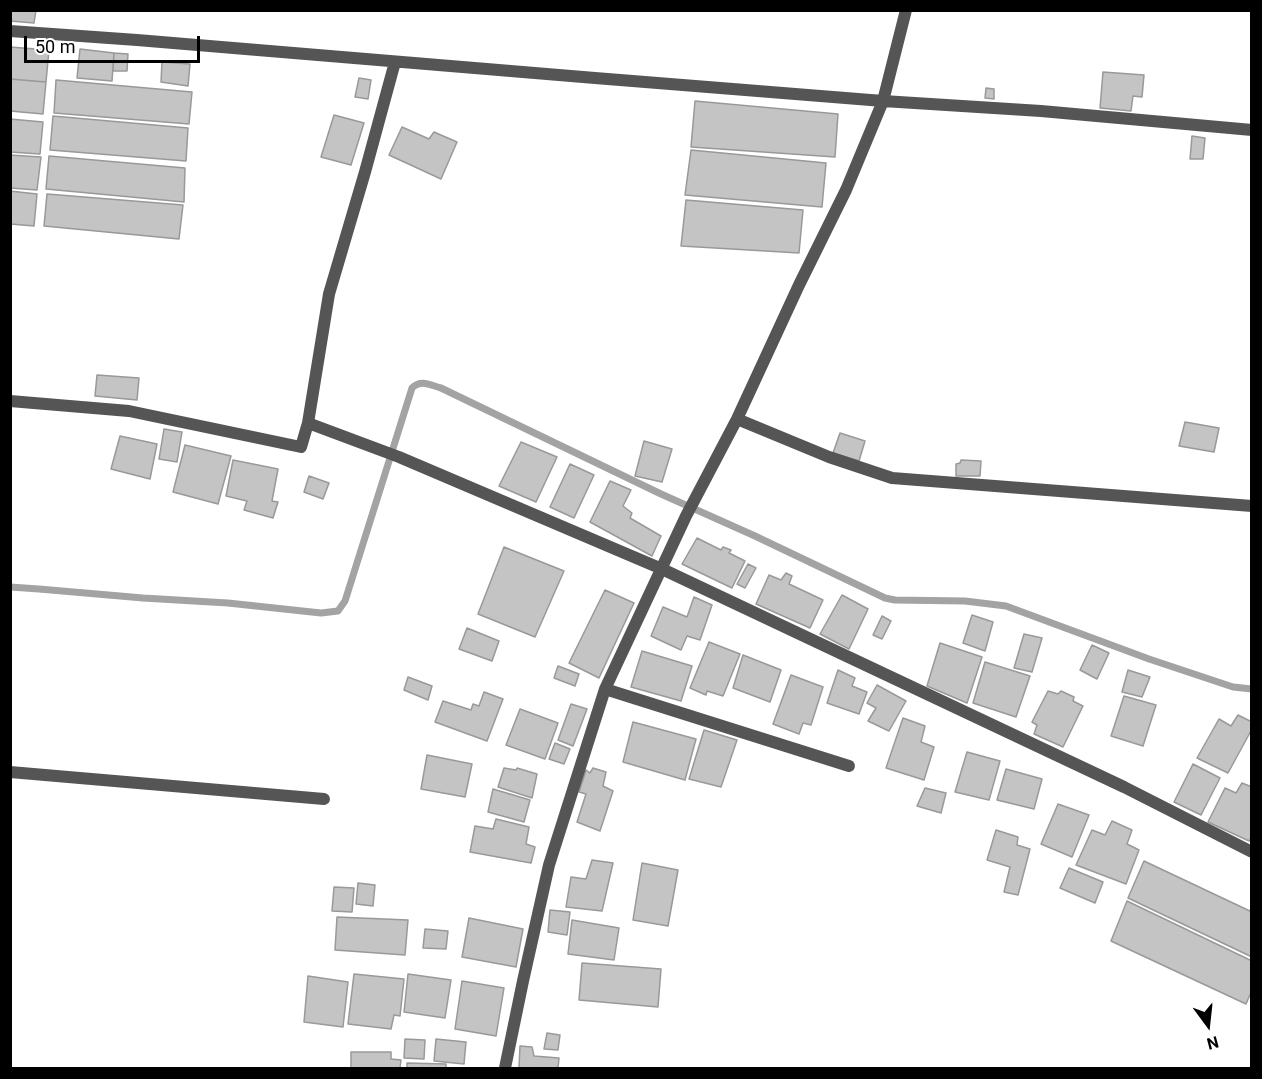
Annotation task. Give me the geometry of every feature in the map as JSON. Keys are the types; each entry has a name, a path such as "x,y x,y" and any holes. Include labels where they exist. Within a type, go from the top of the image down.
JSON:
{"street":[{"path":"505,1068 549,865 605,689 694,498 737,419 846,190 883,101 906,10"},
{"path":"10,31 883,101 1041,111 1251,130"},
{"path":"10,401 129,411 301,447 309,423 329,294 395,62"},
{"path":"737,419 829,457 892,478 1251,506"},
{"path":"309,423 399,457 662,569 1124,787 1251,852"},
{"path":"605,689 849,766"},
{"path":"10,772 324,799"}],"building":[{"path":"10,10 36,10 34,23 10,21"},
{"path":"10,47 49,50 46,82 10,79"},
{"path":"80,49 114,53 112,81 77,78"},
{"path":"114,53 128,54 127,71 113,71"},
{"path":"162,62 190,64 188,86 161,82"},
{"path":"1103,72 1144,75 1142,97 1133,96 1131,111 1100,108"},
{"path":"359,78 371,80 368,99 355,97"},
{"path":"10,79 46,82 43,114 10,111"},
{"path":"56,80 192,92 189,124 54,113"},
{"path":"986,88 994,89 994,99 985,98"},
{"path":"695,101 838,114 835,157 691,147"},
{"path":"334,115 364,123 351,165 321,157"},
{"path":"53,116 188,128 186,161 50,150"},
{"path":"10,119 43,122 40,154 10,152"},
{"path":"402,127 429,139 434,132 457,142 441,179 389,155"},
{"path":"1192,136 1205,138 1203,159 1190,159"},
{"path":"691,150 826,163 822,207 685,195"},
{"path":"10,155 41,157 37,190 10,188"},
{"path":"49,156 185,168 184,202 46,189"},
{"path":"10,191 37,194 34,226 10,224"},
{"path":"47,194 183,205 179,239 44,226"},
{"path":"686,200 803,210 799,253 681,246"},
{"path":"97,375 139,378 137,400 95,396"},
{"path":"1185,422 1219,428 1214,452 1179,446"},
{"path":"164,429 182,432 177,462 159,459"},
{"path":"840,433 865,441 859,461 833,453"},
{"path":"120,436 157,444 150,479 111,469"},
{"path":"644,441 672,449 662,482 635,476"},
{"path":"521,442 557,457 536,502 499,486"},
{"path":"185,445 231,456 218,504 173,492"},
{"path":"233,460 278,469 272,501 278,502 273,518 244,510 247,501 226,496"},
{"path":"961,460 981,461 980,476 956,476 956,464"},
{"path":"570,464 594,475 574,518 550,507"},
{"path":"309,476 329,483 323,499 304,492"},
{"path":"610,481 631,490 623,506 632,513 630,518 661,536 652,556 590,522"},
{"path":"697,538 721,550 723,547 731,550 729,553 745,561 732,588 682,564"},
{"path":"504,547 564,571 535,637 478,614"},
{"path":"748,564 756,568 745,588 737,584"},
{"path":"786,573 792,576 789,584 823,600 810,628 756,604 769,575 781,580"},
{"path":"605,590 634,603 599,678 569,663"},
{"path":"842,595 868,609 849,649 820,634"},
{"path":"694,597 712,605 700,640 687,636 681,650 651,636 663,607 687,617"},
{"path":"972,615 993,622 985,651 963,643"},
{"path":"882,616 891,621 882,639 873,635"},
{"path":"467,628 499,641 492,661 459,649"},
{"path":"1024,634 1042,638 1032,672 1014,668"},
{"path":"709,642 740,654 723,696 707,691 706,695 690,688"},
{"path":"940,643 982,657 967,703 927,686"},
{"path":"1092,645 1109,653 1097,679 1080,670"},
{"path":"642,651 692,666 681,701 631,687"},
{"path":"743,655 781,670 770,702 733,688"},
{"path":"985,662 1030,676 1016,717 973,703"},
{"path":"558,666 579,674 575,686 554,678"},
{"path":"838,670 855,678 852,686 867,692 859,714 827,703"},
{"path":"1128,670 1150,677 1142,697 1122,692"},
{"path":"791,675 823,687 811,725 803,723 799,734 773,724"},
{"path":"408,677 432,686 428,700 404,690"},
{"path":"877,685 906,701 889,731 868,721 876,708 867,703"},
{"path":"1048,691 1058,694 1061,691 1074,697 1073,701 1083,706 1063,747 1034,734 1037,725 1032,722"},
{"path":"484,692 503,699 487,741 435,722 443,701 471,710 473,704 479,706"},
{"path":"1124,696 1156,705 1143,746 1111,736"},
{"path":"571,704 587,709 573,746 558,740"},
{"path":"520,709 558,723 545,759 506,745"},
{"path":"1238,715 1252,722 1252,729 1228,773 1197,758 1219,719 1231,726"},
{"path":"903,718 925,726 921,742 934,747 924,780 886,768"},
{"path":"633,722 696,739 685,780 623,762"},
{"path":"704,730 737,740 721,787 689,779"},
{"path":"555,743 570,749 564,764 549,759"},
{"path":"967,752 1000,761 989,800 955,792"},
{"path":"427,755 472,764 465,797 421,789"},
{"path":"1193,764 1220,778 1201,815 1174,802"},
{"path":"504,768 516,770 517,768 537,774 532,798 498,787"},
{"path":"593,768 606,772 603,786 613,791 600,831 577,822 586,794 579,792 586,770 590,773"},
{"path":"1006,769 1042,779 1034,809 997,800"},
{"path":"1242,783 1252,787 1252,836 1249,841 1208,822 1225,788 1236,793"},
{"path":"925,788 946,793 941,813 917,806"},
{"path":"493,789 530,800 524,822 488,812"},
{"path":"1058,804 1089,815 1072,857 1041,844"},
{"path":"496,819 529,827 526,844 535,847 531,863 470,852 475,826 493,829"},
{"path":"1112,821 1132,830 1127,844 1139,850 1126,884 1076,865 1092,830 1105,835"},
{"path":"996,830 1018,837 1017,845 1030,849 1018,895 1004,892 1010,867 987,860"},
{"path":"592,860 613,863 602,911 566,907 571,877 586,879"},
{"path":"1144,861 1252,912 1252,957 1128,898"},
{"path":"642,863 678,870 668,926 633,920"},
{"path":"1069,868 1103,882 1095,903 1060,888"},
{"path":"358,883 375,885 373,906 356,904"},
{"path":"334,887 354,888 352,912 332,911"},
{"path":"1127,901 1252,961 1252,990 1246,1004 1111,941"},
{"path":"550,910 570,912 567,935 548,932"},
{"path":"337,917 408,920 405,955 335,950"},
{"path":"469,918 523,929 516,967 462,957"},
{"path":"572,920 619,928 614,960 568,954"},
{"path":"425,929 448,931 446,949 423,948"},
{"path":"582,963 661,969 658,1007 579,1000"},
{"path":"354,974 404,979 400,1016 394,1015 391,1029 348,1024"},
{"path":"408,974 451,980 445,1018 404,1012"},
{"path":"308,976 348,982 343,1027 304,1022"},
{"path":"462,981 504,988 496,1036 455,1029"},
{"path":"547,1033 560,1035 558,1050 544,1049"},
{"path":"405,1039 425,1040 424,1059 404,1058"},
{"path":"436,1039 466,1042 464,1064 434,1061"},
{"path":"520,1046 532,1047 534,1056 559,1058 558,1068 519,1068"},
{"path":"351,1052 391,1052 391,1059 401,1060 400,1068 351,1068"},
{"path":"407,1063 446,1064 446,1068 407,1068"}],"waterway":[{"path":"10,587 228,603 321,613 338,611 345,601 412,388 415,385 426,384 441,388 885,598 965,601 1006,606 1149,659 1233,687 1252,689"}]}
